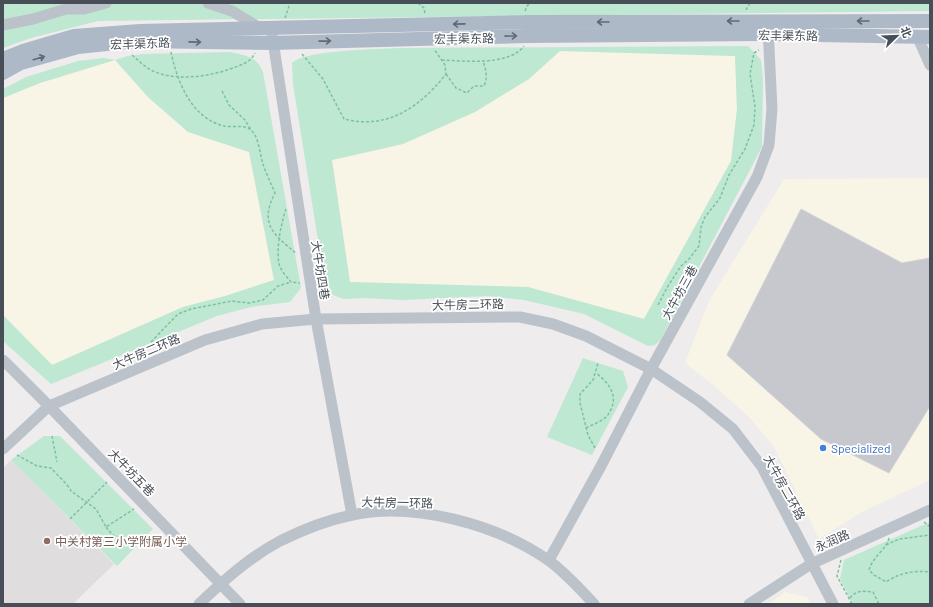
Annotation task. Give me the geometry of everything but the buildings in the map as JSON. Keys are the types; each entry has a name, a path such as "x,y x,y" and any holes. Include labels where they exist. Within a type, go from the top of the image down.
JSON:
{"main road":[{"name":"宏丰渠东路","path":"3,73 21,63 78,47 135,41 266,42 527,36 769,34 930,21"},
{"name":"宏丰渠东路","path":"3,59 23,50 74,36 140,31 266,28 427,25 924,38"}],"street":[{"path":"3,25 33,19 66,9 84,9 106,3"},
{"path":"208,3 232,11 266,28"},
{"name":"大牛坊四巷","path":"266,28 266,42 352,515"},
{"name":"大牛坊三巷","path":"549,560 601,466 651,369 757,177 769,145 772,108 769,34"},
{"path":"924,38 930,65"},
{"name":"大牛房二环路","path":"3,449 49,406 205,340 262,324 316,319 520,317 553,324 586,336 651,369 700,402 732,429 762,467 833,604"},
{"name":"大牛坊五巷","path":"3,360 240,604"},
{"name":"永润路","path":"749,604 811,564 930,510"},
{"name":"大牛房一环路","path":"199,604 221,583 247,562 280,541 321,524 352,515 395,512 451,518 490,530 549,560 577,585 594,604"}],"path":[{"path":"285,28 286,11 290,3"},
{"path":"418,3 424,8 427,25"},
{"path":"658,305 672,279 699,246 701,227 706,216 720,198 729,175 745,149 754,125 755,107 750,74 751,63 754,53 769,34"},
{"path":"442,60 462,63 501,58 517,53 526,43 527,36"},
{"path":"132,55 150,69 178,76 207,77 244,64 252,58 266,42"},
{"path":"434,49 445,65 446,74 456,88 467,93 474,86 484,86 485,84 487,78 483,61"},
{"path":"171,54 178,76 192,104 206,118 223,126 246,127 251,130"},
{"path":"302,54 324,79 344,119 353,121 373,122 387,120 407,112 430,94 446,74"},
{"path":"222,91 229,105 245,120 251,130 263,166 275,193 267,211 272,230 280,240 307,264"},
{"path":"286,209 283,218 280,240 280,265 292,282"},
{"path":"151,342 178,314 191,309 232,301 249,303 263,300 278,286 292,282 300,283"},
{"path":"595,448 581,412 580,394 593,380 598,363"},
{"path":"586,428 602,420 609,413 611,406 612,391 608,382 596,373"},
{"path":"52,436 57,462"},
{"path":"17,456 37,466 51,468 64,484 69,486 71,491 96,509 106,528 112,535 127,540"},
{"path":"70,519 107,482"},
{"path":"106,528 134,509"},
{"path":"922,520 930,527"},
{"path":"930,534 900,539 886,546 879,551 870,563 869,570 874,575 886,582 896,576 909,572 930,572"},
{"path":"886,546 889,541"},
{"path":"843,555 837,576 852,604"},
{"path":"850,598 853,593 859,591 873,592 879,604"}],"shaded area":[{"path":"560,51 735,56 737,109 731,161 644,319 528,287 349,282 332,160 403,144 529,79"},
{"path":"115,60 148,97 188,132 249,152 274,280 225,296 183,307 52,365 3,315 3,98 40,83"},
{"path":"930,178 930,480 862,512 819,539 774,447 751,419 718,389 685,363 709,301 784,179"},
{"name":"中关村第三小学附属小学","path":"11,460 114,564 73,604 3,604 3,468"},
{"path":"785,592 807,597 811,604 768,604"}],"green space":[{"path":"3,3 930,3 930,11 98,21 31,38 3,48"},
{"path":"748,46 761,60 763,80 762,147 661,339 655,345 648,346 584,314 524,300 488,296 402,300 366,298 344,299 333,295 324,286 293,84 292,63 311,55 400,48","holes":["560,51 735,56 737,109 731,161 644,319 528,287 350,282 332,160 403,144 475,112 529,79"]},
{"path":"230,52 250,58 257,63 263,72 301,288 290,302 251,307 217,316 51,384 3,341 3,315 52,365 183,307 225,296 274,280 249,152 188,132 148,97 115,60 143,54"},
{"path":"104,58 115,60 40,83 3,98 3,89 26,77 78,61"},
{"path":"583,358 623,371 628,387 592,455 547,437"},
{"path":"44,436 60,436 153,529 117,566 11,460"},
{"path":"930,522 930,604 853,604 840,579 844,560"}],"place":[{"name":"Specialized","path":"823,448"},
{"name":"中关村第三小学附属小学","path":"47,541"}]}
